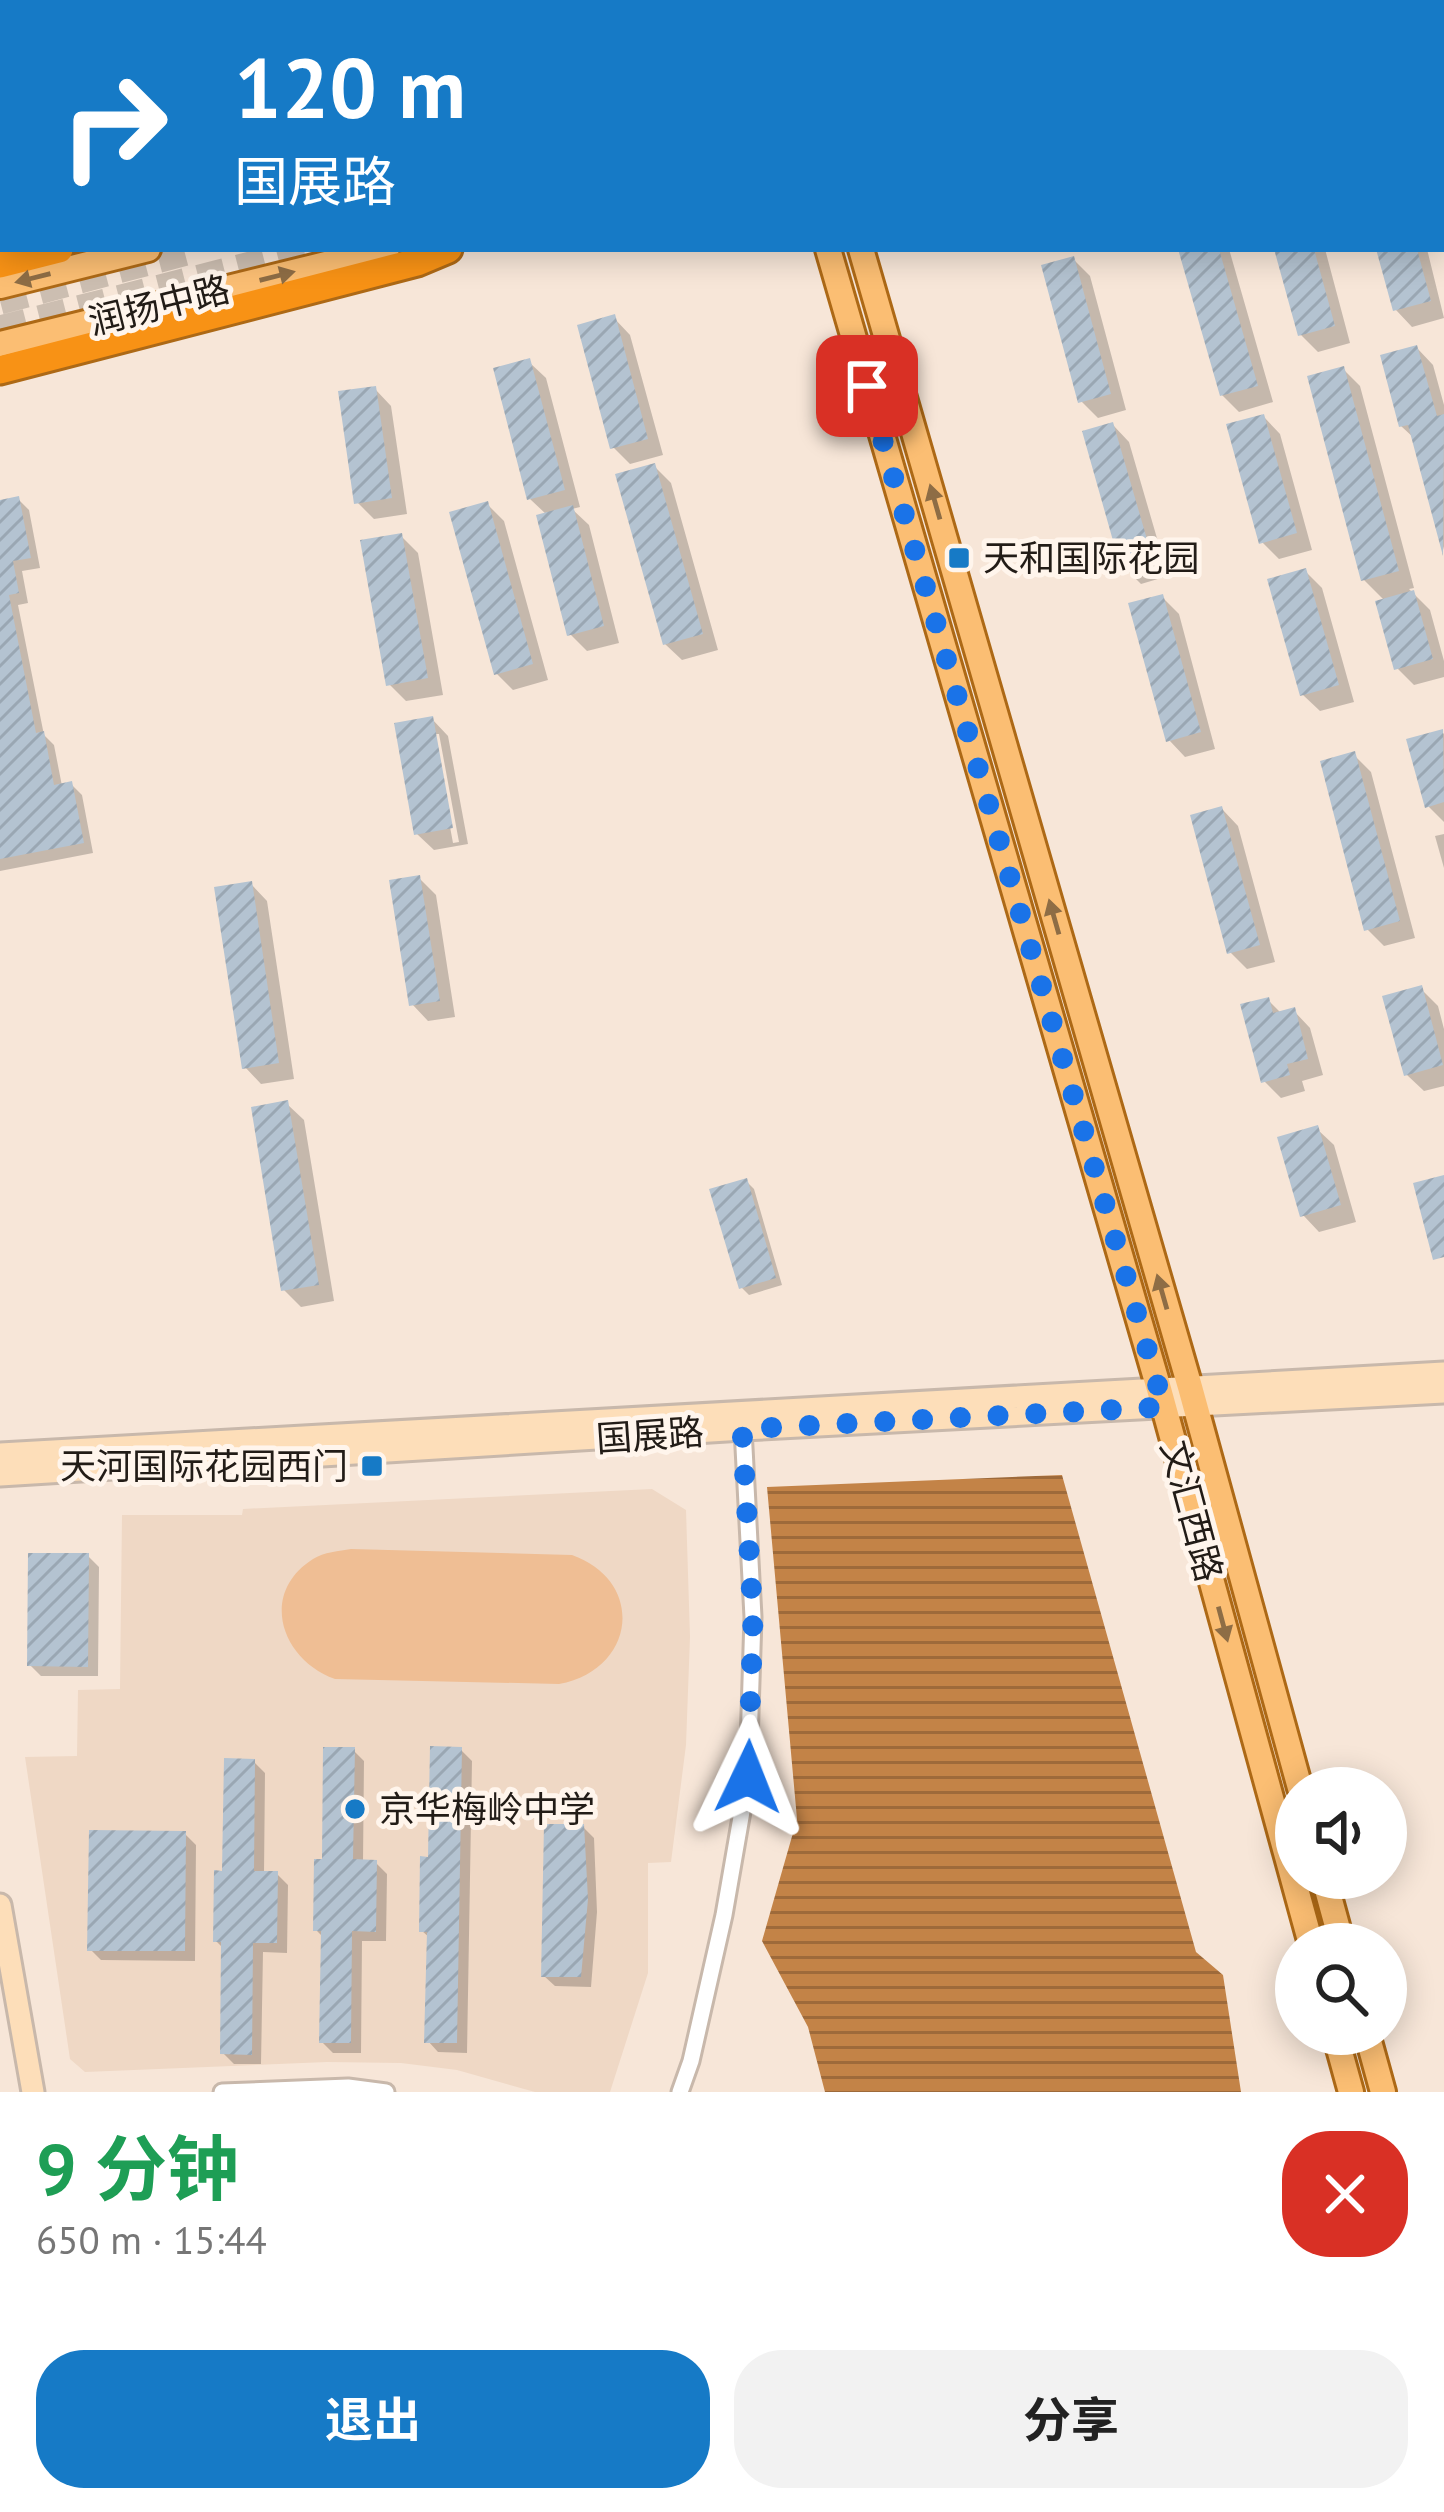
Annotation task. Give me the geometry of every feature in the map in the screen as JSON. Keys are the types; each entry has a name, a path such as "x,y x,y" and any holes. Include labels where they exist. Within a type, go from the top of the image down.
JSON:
{"highway":[{"path":"0,264 46,252"},
{"path":"0,370 394,268 439,252"}],"main road":[{"name":"润扬中路","path":"0,286 136,252"},
{"name":"润扬中路","path":"0,344 375,252"},
{"name":"文汇西路","path":"829,252 1161,1398 1305,1923"},
{"name":"文汇西路","path":"863,252 1294,1767"},
{"path":"1341,2055 1351,2092"},
{"path":"1372,2055 1382,2092"}],"street":[{"name":"国展路","path":"0,1475 742,1429 1444,1373"},
{"name":"国展路","path":"1192,1395 1444,1392"},
{"name":"国展路","path":"0,1454 1161,1398"},
{"path":"680,2092 724,1915 748,1777 753,1618 742,1429"},
{"path":"0,1905 33,2092"},
{"path":"222,2092 349,2087 386,2092"}],"shaded area":[{"path":"1062,1475 1196,1952 1223,1975 1241,2092 825,2092 808,2027 762,1941 797,1819 767,1487"},
{"name":"京华梅岭中学","path":"652,1489 686,1510 690,1637 686,1745 671,1862 648,1863 648,1973 610,2092 535,2092 457,2070 401,2063 85,2072 70,2059 25,1757 77,1756 78,1690 120,1689 122,1515 242,1515 243,1509"},
{"path":"351,1549 572,1555 596,1568 612,1585 621,1604 616,1644 604,1662 584,1676 559,1684 335,1679 301,1657 290,1642 282,1607 296,1573 313,1559"}],"building":[{"path":"1179,252 1220,252 1258,386 1220,396"},
{"path":"1275,252 1315,252 1335,326 1298,336"},
{"path":"1377,252 1418,252 1431,301 1393,311"},
{"path":"1074,256 1111,394 1078,403 1041,265"},
{"path":"615,314 648,439 610,449 577,325"},
{"path":"1417,345 1437,416 1444,414 1443,556 1408,425 1399,427 1380,355"},
{"path":"530,358 565,490 527,500 493,368"},
{"path":"1344,366 1399,571 1361,581 1307,376"},
{"path":"376,386 392,498 354,504 338,391"},
{"path":"1264,414 1297,533 1259,544 1226,424"},
{"path":"1113,422 1153,560 1121,569 1082,431"},
{"path":"655,463 703,634 663,645 615,474"},
{"path":"19,496 31,558 13,561 19,593 9,595 36,733 44,731 54,785 72,781 84,843 0,859 0,500"},
{"path":"488,501 533,664 494,675 449,512"},
{"path":"573,505 604,626 567,636 536,515"},
{"path":"402,533 428,678 386,686 360,540"},
{"path":"1306,568 1339,685 1300,696 1267,579"},
{"path":"1414,590 1433,659 1394,670 1375,601"},
{"path":"1163,594 1201,732 1166,742 1128,603"},
{"path":"433,716 453,828 414,835 394,723"},
{"path":"1443,729 1444,802 1425,808 1406,739"},
{"path":"1355,751 1400,921 1364,931 1320,761"},
{"path":"1222,806 1260,945 1227,954 1190,815"},
{"path":"420,875 440,1001 409,1006 389,880"},
{"path":"252,881 279,1063 242,1069 214,887"},
{"path":"1422,985 1443,1065 1404,1076 1382,996"},
{"path":"1269,997 1273,1013 1295,1007 1308,1059 1287,1064 1290,1075 1261,1083 1240,1004"},
{"path":"288,1100 319,1285 281,1291 251,1107"},
{"path":"1318,1125 1341,1205 1300,1217 1277,1137"},
{"path":"1444,1175 1444,1257 1433,1260 1413,1183"},
{"path":"747,1178 776,1278 739,1289 709,1189"},
{"path":"28,1553 89,1553 88,1667 27,1666"},
{"path":"430,1746 462,1747 457,2043 424,2043 427,1932 419,1932 420,1856 428,1857"},
{"path":"323,1747 355,1747 353,1859 377,1860 376,1932 352,1931 351,2043 319,2043 321,1931 313,1931 314,1859 322,1859"},
{"path":"224,1758 255,1759 254,1871 278,1871 277,1943 253,1943 252,2055 220,2054 221,1942 213,1942 214,1870 222,1871"},
{"path":"544,1824 584,1824 588,1899 581,1977 541,1977"},
{"path":"89,1830 186,1831 185,1951 87,1951"}],"tunnel":[{"path":"0,301 187,252"},
{"path":"0,329 301,252"}],"place":[{"name":"天和国际花园","path":"959,558"},
{"name":"天河国际花园西门","path":"372,1466"},
{"name":"京华梅岭中学","path":"355,1809"}],"route":[{"path":"748,1777 753,1618 742,1429 1164,1407 867,386"}]}
